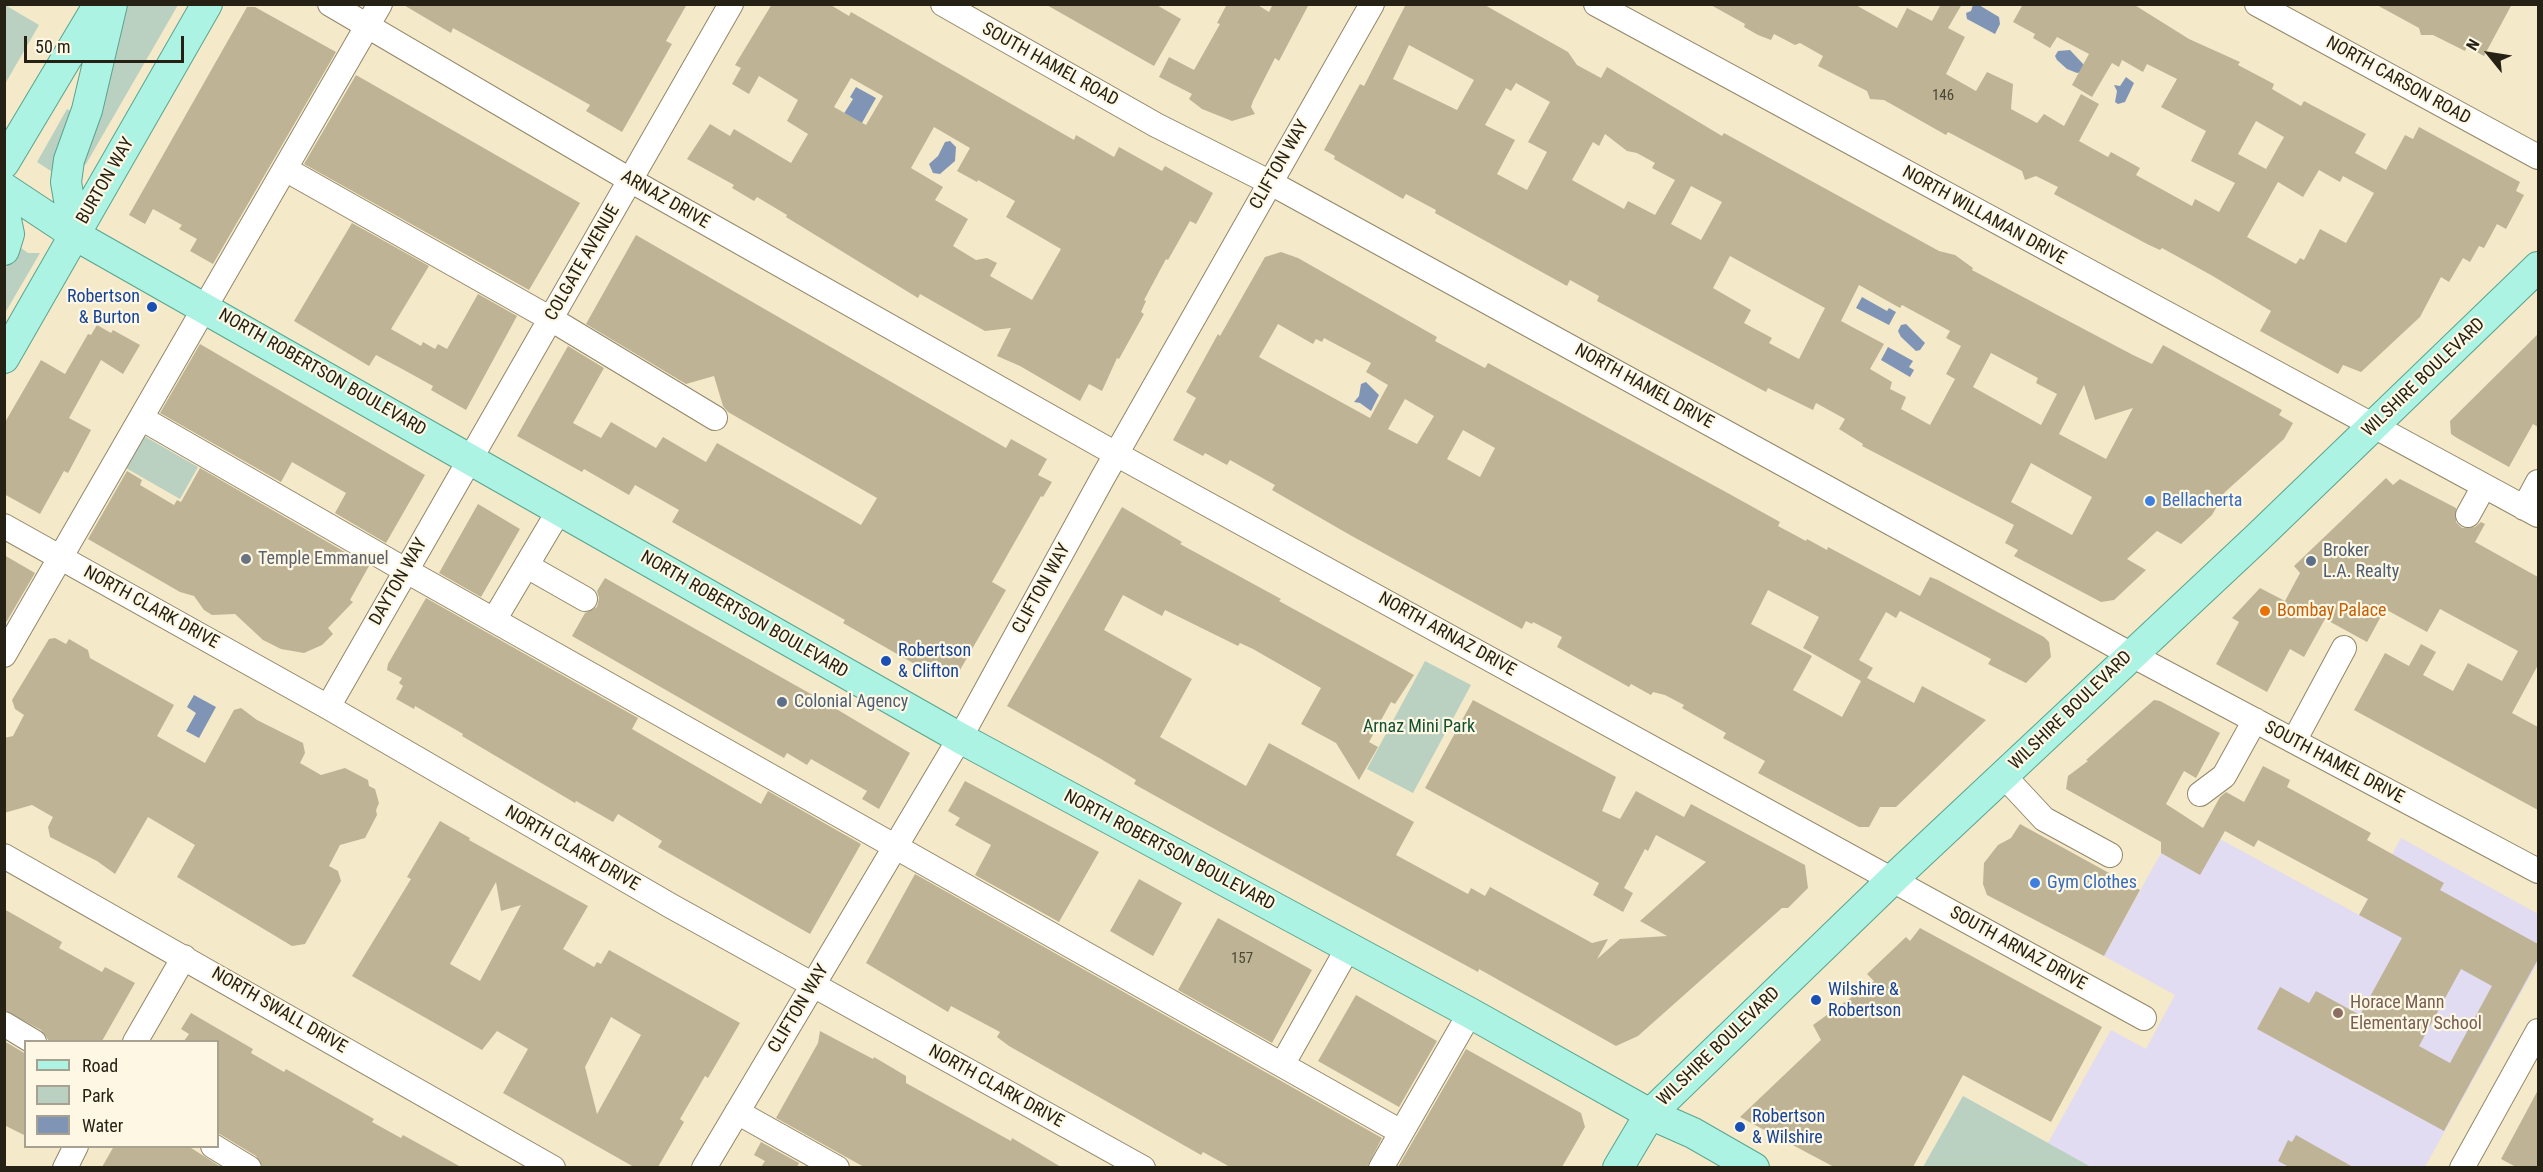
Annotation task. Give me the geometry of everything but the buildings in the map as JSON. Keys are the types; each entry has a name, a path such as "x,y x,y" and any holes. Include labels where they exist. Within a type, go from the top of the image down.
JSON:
{"main road":[{"path":"4,163 99,4"},
{"path":"75,235 66,182 69,160 87,110 112,4"},
{"name":"BURTON WAY","path":"4,358 207,4"},
{"name":"NORTH ROBERTSON BOULEVARD","path":"4,188 75,235 207,307 960,738 1470,1013 1650,1113 1693,1133 1754,1167"},
{"path":"4,210 9,234 4,250"},
{"name":"WILSHIRE BOULEVARD","path":"1618,1167 1650,1113 2130,654 2373,428 2538,267"}],"street":[{"name":"ARNAZ DRIVE","path":"330,4 630,180 1003,390"},
{"path":"4,655 380,4"},
{"name":"COLGATE AVENUE","path":"470,458 731,4"},
{"name":"SOUTH HAMEL ROAD","path":"943,4 1156,125"},
{"name":"CLIFTON WAY","path":"704,1167 960,738 1116,454 1372,4"},
{"name":"NORTH WILLAMAN DRIVE","path":"1596,4 2531,512"},
{"name":"NORTH CARSON ROAD","path":"2257,4 2538,158"},
{"name":"NORTH HAMEL DRIVE","path":"1156,125 1269,182 2130,654"},
{"path":"285,169 551,319 716,418"},
{"name":"NORTH ARNAZ DRIVE","path":"1003,390 1893,879"},
{"path":"141,418 405,570 1401,1132"},
{"name":"DAYTON WAY","path":"328,707 470,458"},
{"path":"2531,512 2538,482"},
{"path":"2468,515 2484,486"},
{"path":"494,620 560,509"},
{"name":"NORTH CLARK DRIVE","path":"4,526 328,707 813,986 1143,1167"},
{"path":"526,566 585,599"},
{"path":"2294,741 2344,648"},
{"name":"SOUTH HAMEL DRIVE","path":"2130,654 2538,871"},
{"path":"2200,794 2224,776 2254,720"},
{"path":"2004,775 2044,819 2110,855"},
{"name":"NORTH SWALL DRIVE","path":"4,856 553,1167"},
{"name":"SOUTH ARNAZ DRIVE","path":"1893,879 2144,1018"},
{"path":"1282,1065 1348,948"},
{"path":"136,1040 184,957"},
{"path":"1381,1167 1470,1013"},
{"path":"4,1024 32,1040"},
{"path":"2462,1167 2538,1032"},
{"path":"738,1112 837,1167"},
{"path":"65,1167 75,1148"},
{"path":"216,1148 249,1167"}],"shaded area":[{"name":"Horace Mann Elementary School","path":"2401,838 2538,914 2538,962 2425,1167 1923,1168 1963,1096 2048,1143 2111,1030 2146,1049 2175,995 2104,956 2161,853 2200,874 2220,839 2359,915"}],"green space":[{"path":"5,5 39,25 5,84"},
{"path":"128,5 178,5 86,164 72,175"},
{"path":"67,109 74,113 54,173 37,162"},
{"path":"17,245 28,253 40,253 5,313 5,270"},
{"path":"144,436 198,467 180,499 126,468"},
{"name":"Arnaz Mini Park","path":"1425,661 1471,685 1413,793 1367,769"},
{"path":"1963,1096 2048,1143 2091,1167 1923,1167"}],"water":[{"path":"1973,5 1979,5 1999,17 2000,24 1995,34 1967,19 1966,13 1971,11"},
{"path":"2070,50 2084,65 2081,72 2077,73 2067,69 2055,56 2058,51"},
{"path":"2126,77 2134,83 2125,102 2118,104 2115,102 2117,91 2114,85 2120,86"},
{"path":"856,87 876,98 858,130 840,120 853,99 850,97"},
{"path":"950,141 956,147 955,161 940,174 933,173 929,164 938,156 945,142"},
{"path":"1862,297 1887,311 1889,308 1896,312 1889,325 1856,308"},
{"path":"1906,324 1925,343 1920,350 1916,351 1901,337 1898,331 1901,325"},
{"path":"1888,347 1913,361 1909,367 1914,370 1910,377 1881,360"},
{"path":"1366,382 1379,395 1371,411 1360,403 1354,402 1359,396 1361,384"},
{"path":"194,695 216,707 199,738 186,731 196,713 187,707"}],"place":[{"name":"Robertson & Burton","path":"152,307"},
{"name":"Bellacherta","path":"2150,501"},
{"name":"Temple Emmanuel","path":"246,559"},
{"name":"Broker L.A. Realty","path":"2311,561"},
{"name":"Bombay Palace","path":"2265,611"},
{"name":"Robertson & Clifton","path":"886,661"},
{"name":"Colonial Agency","path":"782,702"},
{"name":"Gym Clothes","path":"2035,883"},
{"name":"Wilshire & Robertson","path":"1816,1000"},
{"name":"Horace Mann Elementary School","path":"2338,1013"},
{"name":"Robertson & Wilshire","path":"1740,1127"}]}
